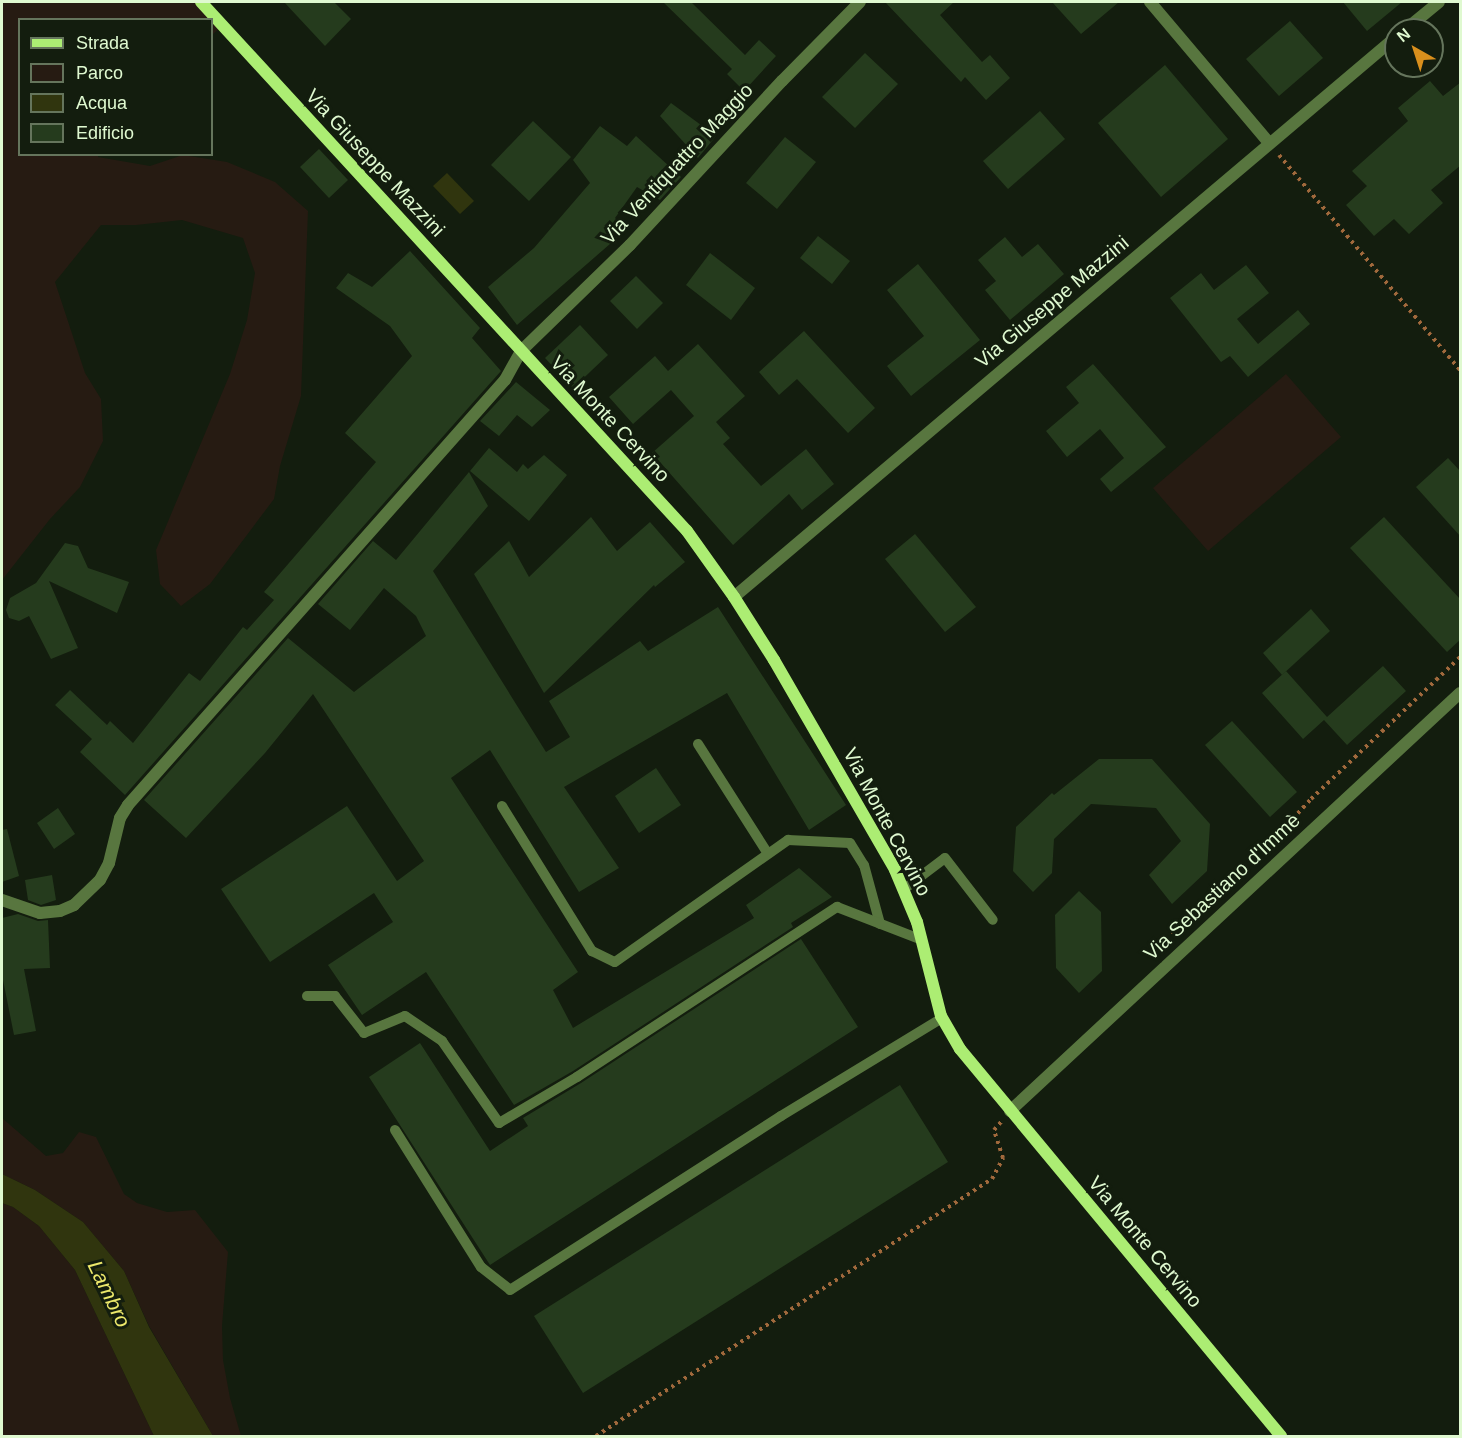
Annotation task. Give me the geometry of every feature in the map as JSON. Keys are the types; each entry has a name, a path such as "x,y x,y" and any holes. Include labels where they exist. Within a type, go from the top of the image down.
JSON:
{"street":[{"name":"Via Giuseppe Mazzini","path":"201,2 521,351"},
{"name":"Via Ventiquattro Maggio","path":"2,900 40,913 60,911 74,905 100,880 109,863 120,818 128,805 505,380 521,351 630,245 782,81 860,2"},
{"path":"1150,2 1269,143"},
{"path":"1419,18 1438,2"},
{"name":"Via Giuseppe Mazzini","path":"734,597 1384,48"},
{"name":"Via Monte Cervino","path":"521,351 687,531 734,597 774,660 904,889 922,940 942,1018 960,1049 1281,1437"},
{"name":"Via Sebastiano d'Immè","path":"1010,1111 1461,693"}],"lane":[{"path":"698,744 768,854"},
{"path":"502,806 592,951 615,962 788,840 850,843 864,865 880,924"},
{"path":"904,889 945,858 993,920"},
{"path":"307,996 335,996 364,1033 405,1016 442,1041 499,1123 577,1077 837,907 922,940"},
{"path":"395,1130 481,1267 510,1290 771,1123 942,1018"}],"path":[{"path":"1269,143 1461,370"},
{"path":"1253,860 1327,783 1461,657"},
{"path":"1169,938 1227,884"},
{"path":"596,1437 992,1179 1003,1158 994,1130 1010,1111"}],"green space":[{"path":"2,2 201,2 222,26 213,34 213,18 18,18 18,156 98,156 150,166 180,156 227,162 275,182 308,211 301,396 280,466 274,499 210,584 181,606 160,584 156,550 230,374 247,320 255,273 243,238 182,220 136,225 101,225 55,282 85,373 101,399 103,441 80,487 50,519 2,580"},
{"path":"1286,374 1341,437 1208,551 1153,488"},
{"path":"2,1118 46,1156 63,1153 79,1132 96,1137 124,1194 137,1203 167,1212 195,1210 228,1252 222,1326 223,1360 230,1398 241,1436 213,1436 149,1326 124,1271 83,1222 35,1190 2,1174"},
{"path":"2,1203 13,1207 39,1226 75,1270 154,1436 2,1436"}],"water":[{"path":"447,173 474,201 460,214 433,186"},
{"name":"Lambro","path":"2,1174 35,1190 83,1222 124,1271 149,1327 213,1436 154,1436 75,1270 39,1226 13,1207 2,1203"}],"building":[{"path":"284,2 334,2 351,19 325,46"},
{"path":"663,2 691,2 745,55 759,40 776,56 744,91 727,74 732,69"},
{"path":"885,2 954,2 940,15 982,62 990,55 1010,78 986,100 965,77 961,82"},
{"path":"1052,2 1119,2 1081,34"},
{"path":"1343,2 1402,2 1367,31"},
{"path":"1290,21 1323,58 1279,96 1246,59"},
{"path":"865,53 898,84 855,128 822,97"},
{"path":"1165,65 1228,139 1161,197 1098,123"},
{"path":"1430,81 1443,96 1461,82 1461,165 1431,190 1443,203 1409,234 1394,219 1374,236 1346,205 1367,186 1352,171 1408,121 1398,108"},
{"path":"671,103 716,136 698,158 660,116"},
{"path":"1040,111 1065,139 1008,189 983,161"},
{"path":"533,121 571,157 529,201 491,165"},
{"path":"600,126 627,146 636,136 681,177 660,200 637,187 615,218 626,230 517,325 488,287 534,248 590,183 573,160"},
{"path":"785,137 816,162 777,209 746,183"},
{"path":"319,149 348,180 329,198 300,167"},
{"path":"818,236 850,261 832,284 800,258"},
{"path":"1005,237 1022,257 1038,244 1064,274 1010,320 985,290 996,281 978,260"},
{"path":"410,251 480,328 472,338 501,371 125,795 80,752 92,739 55,705 70,690 107,725 110,721 133,743 189,673 200,681 243,627 247,630 274,600 264,592 376,462 345,433 412,356 390,326 336,288 348,273 372,287"},
{"path":"710,253 755,288 731,320 686,285"},
{"path":"918,264 980,340 911,396 887,366 924,336 887,290"},
{"path":"1246,265 1269,293 1237,319 1258,344 1298,310 1310,324 1248,377 1230,356 1221,362 1170,298 1201,273 1214,290"},
{"path":"636,276 663,303 637,329 610,301"},
{"path":"580,325 608,355 573,388 545,358"},
{"path":"804,331 875,408 848,433 797,379 779,395 759,372"},
{"path":"698,344 745,396 716,422 730,438 723,444 761,486 806,449 834,484 802,510 789,494 733,545 652,453 694,416 671,390 633,424 609,397 655,356 668,371"},
{"path":"1093,364 1166,447 1111,492 1100,479 1124,458 1100,429 1067,457 1046,431 1079,403 1066,387"},
{"path":"516,382 550,410 532,427 517,415 499,436 480,421"},
{"path":"489,448 517,472 523,464 528,469 544,455 567,475 529,521 470,471"},
{"path":"1448,458 1461,472 1461,537 1416,487"},
{"path":"469,472 488,506 433,571 546,752 570,737 549,701 640,641 648,651 718,607 846,805 809,830 727,693 564,787 619,868 579,892 490,750 451,778 578,972 553,990 573,1028 754,918 746,905 799,868 832,897 791,923 793,927 573,1071 514,1105 426,972 362,1015 328,965 393,922 374,893 270,962 221,889 347,806 397,881 424,861 313,694 265,753 186,838 144,800 288,638 354,692 426,636 416,616 384,588 350,630 318,604 373,541 396,560"},
{"path":"591,517 617,551 650,522 685,562 655,587 654,585 544,693 474,574 509,541 529,577"},
{"path":"1384,517 1461,600 1461,639 1447,652 1350,548"},
{"path":"915,534 976,607 945,632 885,559"},
{"path":"65,543 78,546 88,568 129,582 117,613 49,581 78,648 51,659 29,616 19,621 9,618 6,610 10,598 36,583"},
{"path":"1311,609 1330,631 1282,675 1263,653"},
{"path":"1383,666 1406,691 1347,745 1324,720 1303,739 1262,693 1286,671 1327,717"},
{"path":"1232,721 1297,792 1270,817 1205,745"},
{"path":"1099,759 1152,759 1210,824 1207,871 1172,904 1149,875 1181,841 1156,808 1091,804 1054,839 1052,873 1033,892 1013,871 1016,827 1052,793 1054,795"},
{"path":"656,768 681,805 639,833 615,796"},
{"path":"58,808 75,834 54,849 37,823"},
{"path":"7,829 19,876 2,882 2,830"},
{"path":"52,875 56,900 41,905 28,900 25,880"},
{"path":"1079,891 1101,912 1102,971 1079,993 1056,968 1055,915"},
{"path":"18,914 38,921 48,920 50,968 24,969 36,1031 14,1035 2,975 2,918"},
{"path":"801,939 858,1027 490,1265 369,1077 420,1043 490,1151 528,1126 523,1118 581,1083"},
{"path":"900,1085 948,1162 583,1393 534,1316"}]}
